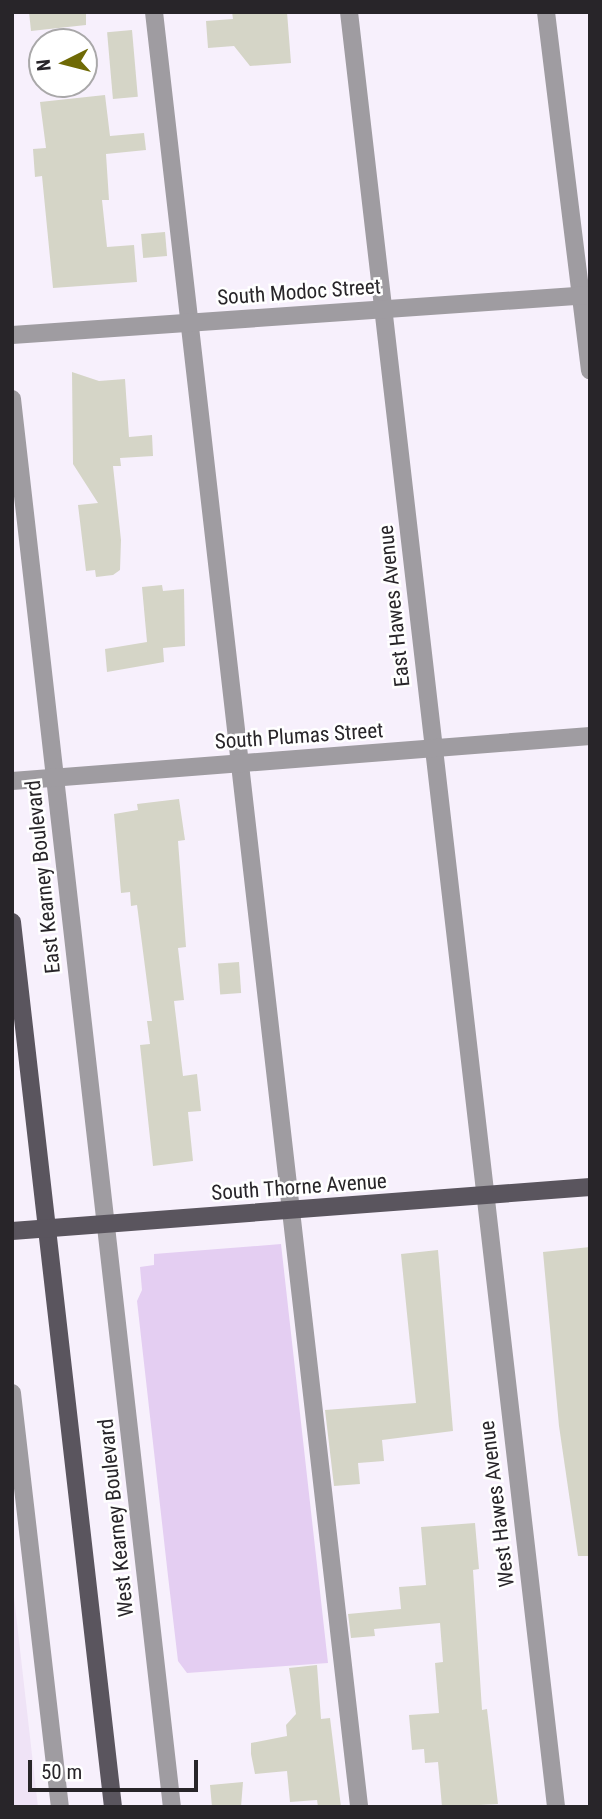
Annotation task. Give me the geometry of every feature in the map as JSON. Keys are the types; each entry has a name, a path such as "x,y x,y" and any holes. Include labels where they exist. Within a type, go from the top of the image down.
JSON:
{"main road":[{"name":"East Kearney Boulevard","path":"12,922 48,1228"},
{"name":"South Thorne Avenue","path":"12,1231 590,1188"},
{"name":"West Kearney Boulevard","path":"48,1228 113,1807"}],"street":[{"path":"154,12 359,1807"},
{"name":"East Hawes Avenue","path":"349,12 484,1195"},
{"path":"546,12 585,295 590,370"},
{"name":"South Modoc Street","path":"12,335 585,295"},
{"name":"East Kearney Boulevard","path":"12,399 106,1224"},
{"name":"South Plumas Street","path":"12,781 590,736"},
{"name":"West Hawes Avenue","path":"484,1195 556,1807"},
{"name":"West Kearney Boulevard","path":"106,1224 172,1807"},
{"path":"12,1393 60,1807"}],"shaded area":[{"path":"281,1244 328,1663 187,1673 178,1661 168,1576 137,1301 142,1290 140,1267 154,1265 154,1254"},
{"path":"12,1579 38,1807 12,1807"}],"building":[{"path":"29,12 86,12 86,25 31,28"},
{"path":"232,12 287,12 291,63 250,66 234,46 208,48 206,21 233,19"},
{"path":"132,30 138,97 113,99 107,32"},
{"path":"105,95 110,136 144,133 146,150 106,154 109,200 102,200 107,247 134,245 137,282 53,288 42,176 35,177 33,149 46,148 40,102 98,98"},
{"path":"165,232 167,256 143,258 141,234"},
{"path":"72,372 99,381 125,379 129,437 152,435 153,456 120,458 121,466 113,466 121,540 120,570 113,575 96,577 95,570 86,571 78,505 98,503 73,464"},
{"path":"162,585 163,591 184,589 185,646 163,648 164,662 107,672 105,649 147,642 142,587"},
{"path":"179,799 185,840 178,841 186,947 178,948 184,1000 174,1001 183,1076 197,1074 201,1111 188,1112 193,1161 153,1166 140,1045 150,1044 147,1021 152,1021 137,905 131,906 130,892 121,893 114,814 138,810 137,804"},
{"path":"239,962 241,993 220,994 218,963"},
{"path":"590,1247 590,1556 578,1556 559,1426 543,1252"},
{"path":"438,1250 453,1431 382,1440 384,1461 358,1463 360,1484 334,1486 325,1410 416,1403 401,1254"},
{"path":"475,1523 479,1569 473,1570 482,1710 487,1709 498,1804 442,1807 438,1762 425,1763 424,1749 412,1750 409,1715 439,1713 435,1663 443,1662 440,1623 374,1629 375,1636 351,1638 348,1614 401,1609 399,1587 426,1585 421,1527"},
{"path":"317,1665 321,1719 330,1718 341,1807 318,1807 317,1800 290,1802 287,1771 255,1774 251,1754 251,1743 287,1736 286,1725 296,1714 289,1668"},
{"path":"243,1782 241,1807 212,1807 210,1785"}]}
